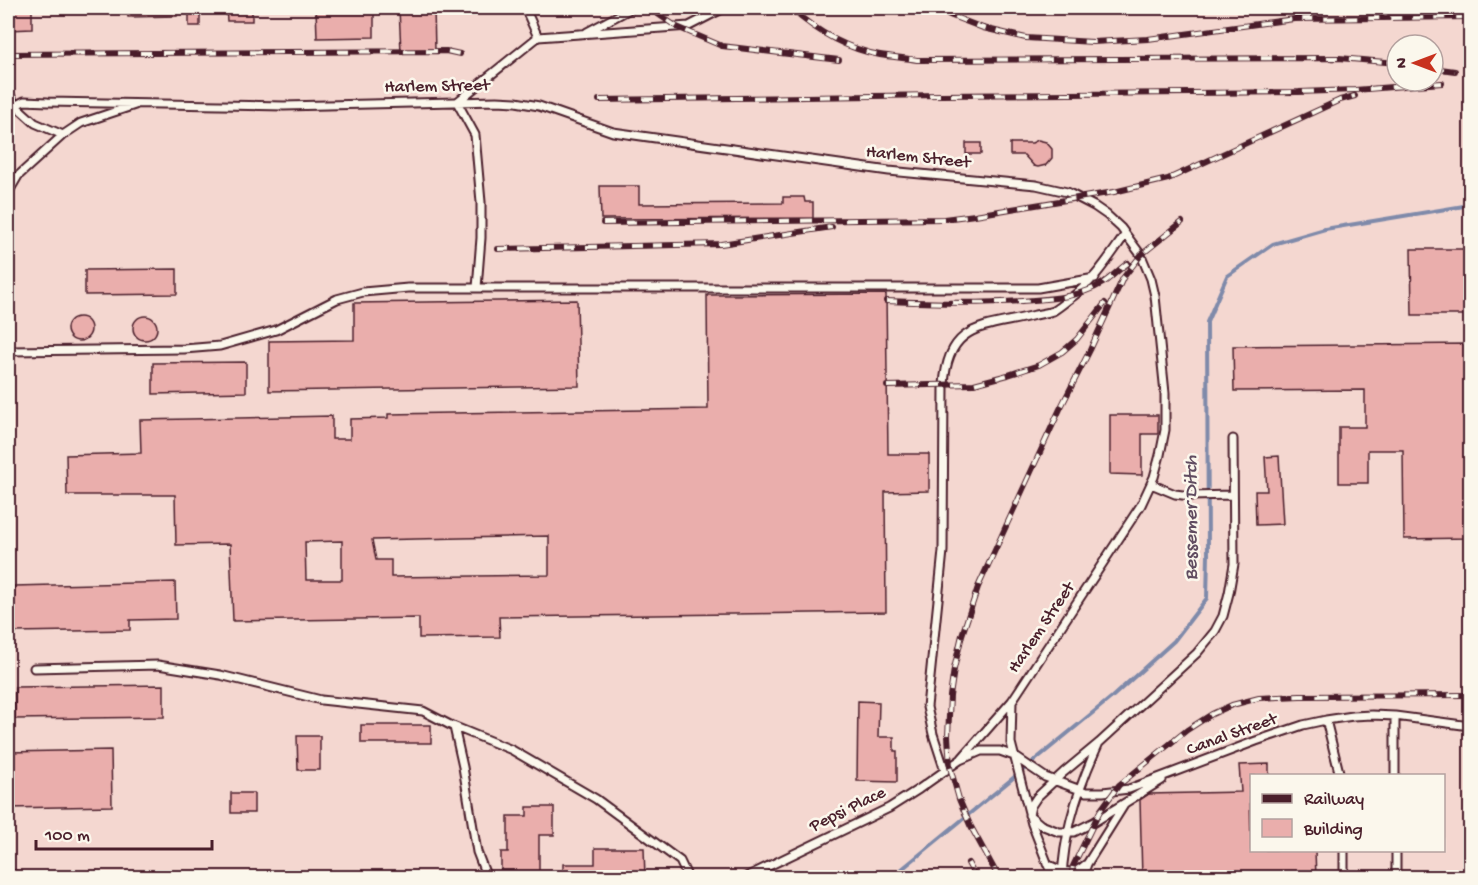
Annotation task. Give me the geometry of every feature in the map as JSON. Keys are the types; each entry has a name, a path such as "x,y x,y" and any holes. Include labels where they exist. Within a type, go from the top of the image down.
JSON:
{"lane":[{"path":"525,8 538,37"},
{"path":"583,34 632,8"},
{"path":"477,288 481,202 475,135 457,102 538,37 689,26 724,8"},
{"path":"8,91 15,105 35,123 63,135"},
{"name":"Harlem Street","path":"15,105 24,101 284,106 516,102 539,106 613,132 889,171 1035,184 1079,197 1107,215 1141,255 1152,279 1161,341 1165,430 1161,455 1141,505 1012,701 1011,743 1014,756 1029,815 1053,878"},
{"path":"8,183 63,135 81,123 140,103"},
{"path":"8,119 10,108 15,105"},
{"path":"8,193 18,176"},
{"path":"945,771 927,707 943,550 944,385 950,354 962,336 984,325 1053,310 1078,293 1095,278 1125,235"},
{"path":"8,351 184,350 220,346 276,330 337,299 363,292 408,288 1038,288 1095,278"},
{"path":"1174,772 1074,832 1059,832 1041,825 1029,815 1031,806 1037,797 1197,653 1215,631 1223,615 1234,564 1233,439"},
{"path":"1151,484 1175,494 1233,495"},
{"path":"34,668 158,665 220,675 321,700 423,711 512,750 596,799 680,861 688,878"},
{"path":"960,760 1012,701"},
{"name":"Canal Street","path":"1014,756 1054,781 1086,792 1114,792 1129,789 1256,741 1326,720 1353,716 1395,716 1470,726"},
{"path":"1395,716 1395,774"},
{"path":"1326,720 1340,774"},
{"path":"451,725 454,727 464,767 477,852 487,878"},
{"path":"1062,874 1069,832 1083,779 1099,743"},
{"path":"960,760 981,751 1000,751 1014,756"},
{"name":"Pepsi Place","path":"744,878 889,808 960,760"},
{"path":"1082,878 1087,864 1126,802"},
{"path":"1344,852 1344,878"},
{"path":"1396,852 1396,878"},
{"path":"1047,864 1062,874 1080,869 1087,864"},
{"path":"8,873 23,878"}],"shaded area":[{"path":"8,8 1470,8 1470,877 8,877"}],"building":[{"path":"8,8 32,8 32,29 8,30"},
{"path":"127,8 177,8 177,16 128,17"},
{"path":"189,8 200,8 200,26 189,26"},
{"path":"226,8 252,8 252,21 227,21"},
{"path":"316,8 374,8 374,37 317,38"},
{"path":"399,8 434,8 435,51 401,52"},
{"path":"1038,140 1046,142 1052,149 1052,158 1046,165 1034,166 1024,155 1010,155 1010,143 1032,143"},
{"path":"966,143 981,143 981,154 966,154"},
{"path":"600,186 639,186 639,204 783,203 783,197 804,197 805,202 813,202 813,218 601,219"},
{"path":"1411,249 1470,249 1470,315 1412,315"},
{"path":"177,269 177,294 85,295 85,270"},
{"path":"886,294 888,454 929,454 929,491 885,492 886,612 499,617 500,637 419,638 419,618 233,621 230,544 176,545 175,495 67,495 66,455 141,453 140,420 332,416 332,439 350,439 350,419 388,418 388,414 708,409 707,295","holes":["549,536 549,575 391,577 391,560 376,560 372,540","342,541 342,580 306,580 305,542"]},
{"path":"577,300 579,386 269,391 269,341 354,340 354,303"},
{"path":"145,316 153,320 157,328 153,336 145,340 137,336 133,328 137,320"},
{"path":"79,317 87,321 91,329 87,337 79,341 71,337 67,329 71,321"},
{"path":"1470,344 1470,538 1404,539 1403,450 1368,450 1368,483 1339,483 1339,427 1365,427 1365,390 1234,391 1233,346"},
{"path":"246,362 246,392 153,394 153,363"},
{"path":"1110,415 1158,415 1158,434 1142,434 1142,475 1110,474"},
{"path":"1279,456 1283,524 1256,525 1255,491 1267,491 1265,457"},
{"path":"175,582 176,619 130,620 130,630 15,632 14,586"},
{"path":"164,685 164,717 15,719 15,687"},
{"path":"858,701 879,702 878,737 894,737 894,751 897,751 897,782 857,781"},
{"path":"361,725 431,725 431,743 361,743"},
{"path":"297,736 320,736 320,770 298,770"},
{"path":"111,750 112,806 8,808 8,752"},
{"path":"1269,764 1269,774 1250,774 1250,852 1315,852 1316,878 1142,878 1140,800 1149,794 1241,792 1239,765"},
{"path":"231,793 254,793 254,813 231,813"},
{"path":"527,807 554,807 554,835 539,835 539,878 501,878 501,852 508,852 508,816 527,816"},
{"path":"595,848 644,848 645,878 563,878 563,864 595,864"}],"waterway":[{"name":"Bessemer Ditch","path":"891,878 1112,697 1174,641 1207,598 1207,322 1227,276 1273,244 1325,229 1470,205"}],"railway":[{"path":"649,8 677,27 722,46 839,60"},
{"path":"790,8 820,31 855,48 880,55 917,60 1339,58 1385,62"},
{"path":"935,8 983,28 1026,38 1093,42 1148,39 1294,19 1470,17"},
{"path":"8,54 446,51 460,54"},
{"path":"1445,70 1455,71"},
{"path":"599,100 1299,92 1385,88"},
{"path":"603,223 944,219 1114,192 1168,179 1340,100 1355,96"},
{"path":"999,878 970,825 959,799 950,767 948,736 950,696 962,635 978,587 1123,278 1141,255 1182,222"},
{"path":"498,249 721,244 832,227"},
{"path":"886,301 988,303 1063,297 1093,288 1106,281 1128,263"},
{"path":"887,386 974,384 1039,365 1062,352 1077,339 1105,303"},
{"path":"1071,878 1073,866 1100,811 1119,785 1187,730 1212,714 1232,705 1259,698 1470,695"},
{"path":"968,863 976,878"}]}
